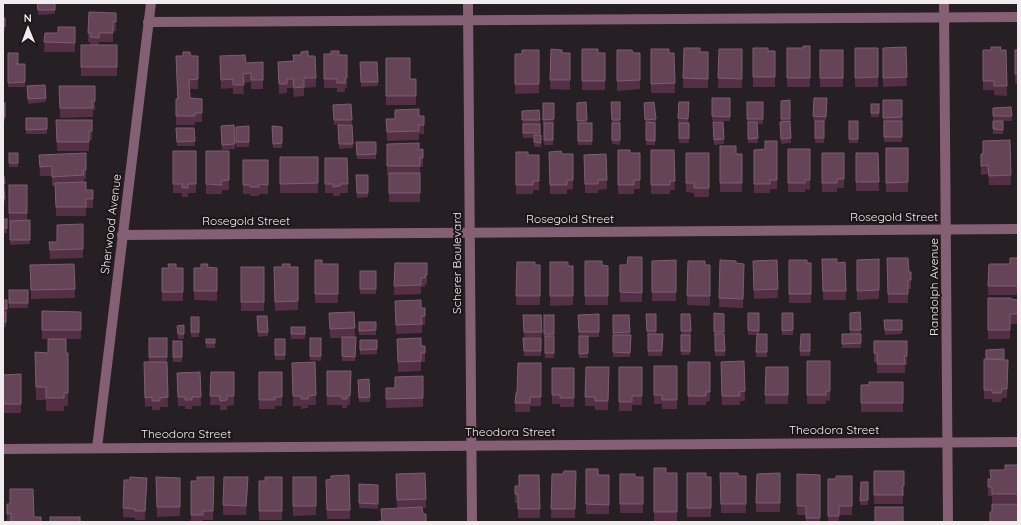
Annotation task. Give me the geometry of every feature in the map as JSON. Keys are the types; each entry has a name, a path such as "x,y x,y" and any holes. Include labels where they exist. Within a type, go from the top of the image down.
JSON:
{"street":[{"name":"Sherwood Avenue","path":"97,448 151,3"},
{"name":"Scherer Boulevard","path":"468,3 472,522"},
{"name":"Randolph Avenue","path":"944,3 948,522"},
{"path":"148,22 1018,17"},
{"name":"Rosegold Street","path":"122,235 1018,229"},
{"name":"Theodora Street","path":"3,449 1018,442"}],"building":[{"path":"37,3 55,3 55,10 38,10"},
{"path":"89,12 116,13 116,22 113,21 113,33 99,33 99,38 90,37 91,33 88,33"},
{"path":"3,18 5,18 5,26 3,26"},
{"path":"58,27 75,27 75,43 44,42 45,33 58,33"},
{"path":"81,45 117,45 117,67 81,67"},
{"path":"803,46 810,46 810,78 787,78 787,48 803,48"},
{"path":"906,47 907,77 883,78 883,48"},
{"path":"991,47 1001,47 1000,50 1006,50 1007,86 994,86 994,81 983,81 983,50 991,50"},
{"path":"684,48 700,48 700,52 708,52 708,79 683,78"},
{"path":"753,48 768,48 768,51 775,51 775,77 753,77"},
{"path":"855,48 878,48 878,77 855,78"},
{"path":"551,49 562,50 562,53 570,53 570,80 550,80"},
{"path":"582,49 598,49 598,53 605,53 605,81 582,81"},
{"path":"651,49 669,49 669,53 674,53 675,83 651,84"},
{"path":"719,49 742,49 742,79 718,78"},
{"path":"522,50 539,50 539,84 515,84 515,54 522,54"},
{"path":"617,50 632,50 633,53 640,53 640,80 617,81"},
{"path":"820,50 843,50 843,78 820,78"},
{"path":"1015,50 1018,50 1018,74 1015,74"},
{"path":"308,51 308,56 315,56 316,78 304,78 304,87 294,88 293,79 287,79 287,84 279,84 278,62 294,61 293,55 301,55 301,52"},
{"path":"331,51 339,51 339,55 347,55 347,78 345,78 345,83 337,83 337,79 324,79 324,54 331,54"},
{"path":"183,52 190,52 191,56 198,56 198,79 189,80 190,98 202,99 202,113 195,113 195,116 176,116 176,99 178,99 176,56 183,56"},
{"path":"8,53 18,53 18,63 16,64 25,64 25,82 8,83"},
{"path":"245,55 246,63 263,62 263,80 251,80 251,73 243,74 244,85 233,85 233,79 221,80 220,56"},
{"path":"386,58 410,58 410,79 416,79 416,96 386,96"},
{"path":"360,62 377,62 378,82 361,82"},
{"path":"45,85 46,98 28,99 27,86"},
{"path":"59,86 95,86 95,101 92,101 93,108 60,108"},
{"path":"712,98 730,98 730,117 712,116"},
{"path":"814,98 827,98 826,117 813,116"},
{"path":"790,100 790,119 781,119 781,101"},
{"path":"883,100 902,100 902,117 883,118"},
{"path":"586,102 587,120 577,121 577,103"},
{"path":"611,102 620,102 620,120 612,120"},
{"path":"654,102 656,119 645,120 644,103"},
{"path":"679,102 689,102 688,119 678,118"},
{"path":"747,102 763,102 763,119 747,119"},
{"path":"3,103 5,103 5,117 3,117"},
{"path":"543,103 554,103 554,119 543,120"},
{"path":"351,104 352,120 334,120 333,105"},
{"path":"871,104 879,104 879,113 871,113"},
{"path":"1011,107 1012,116 993,116 993,108"},
{"path":"419,109 419,116 424,116 424,125 419,125 419,131 387,132 386,119 395,119 395,110"},
{"path":"539,110 540,120 522,120 522,111"},
{"path":"26,118 47,118 47,129 26,130"},
{"path":"56,120 92,120 92,131 89,131 89,142 57,142"},
{"path":"790,121 791,138 781,139 780,122"},
{"path":"815,121 824,121 824,138 815,138"},
{"path":"849,121 858,121 858,139 849,139"},
{"path":"884,121 902,121 902,137 884,137"},
{"path":"993,121 1003,121 1003,130 993,129"},
{"path":"646,122 655,123 655,141 646,140"},
{"path":"713,122 723,122 724,139 714,140"},
{"path":"748,122 757,122 758,138 748,139"},
{"path":"544,123 553,123 553,140 544,140"},
{"path":"578,123 592,123 592,141 578,141"},
{"path":"612,123 620,123 620,140 612,140"},
{"path":"679,123 689,123 689,138 679,138"},
{"path":"523,124 540,124 540,133 523,133"},
{"path":"234,125 235,144 222,145 221,126"},
{"path":"338,125 352,125 353,144 339,144"},
{"path":"249,126 249,142 236,142 236,127"},
{"path":"272,126 282,127 282,143 273,144"},
{"path":"176,128 194,128 195,141 177,142"},
{"path":"534,135 541,135 541,143 534,142"},
{"path":"1010,140 1011,175 989,176 988,165 981,166 983,141"},
{"path":"765,141 777,141 777,180 770,180 770,184 754,184 754,150 765,149"},
{"path":"356,142 376,142 376,154 357,155"},
{"path":"419,143 419,150 423,149 423,158 420,158 420,166 387,166 387,144"},
{"path":"720,146 736,146 736,154 742,154 742,183 720,183"},
{"path":"886,148 908,148 908,182 886,183"},
{"path":"788,149 810,149 810,180 805,180 805,183 788,183"},
{"path":"618,150 630,150 630,153 640,153 640,180 634,180 634,185 618,185"},
{"path":"651,150 674,150 675,181 670,181 670,185 651,185"},
{"path":"173,151 196,151 196,184 188,184 188,188 182,188 182,184 173,184"},
{"path":"206,151 229,151 229,180 221,181 222,185 206,184"},
{"path":"561,151 562,154 573,154 573,180 567,180 567,185 550,185 549,152"},
{"path":"516,152 528,152 528,155 539,155 539,181 533,181 533,185 516,185"},
{"path":"9,153 18,153 18,163 9,163"},
{"path":"86,153 86,170 83,170 84,175 52,177 52,166 40,167 39,155"},
{"path":"686,153 709,153 709,188 694,188 694,183 686,183"},
{"path":"822,153 844,153 844,179 837,179 837,183 822,183"},
{"path":"856,153 878,153 879,182 856,182"},
{"path":"606,154 607,180 598,180 598,184 585,184 584,155"},
{"path":"280,157 318,157 318,183 280,184"},
{"path":"325,158 347,158 348,184 340,184 340,186 333,187 333,184 325,184"},
{"path":"243,160 268,160 268,185 259,184 259,187 250,187 250,185 243,185"},
{"path":"389,173 420,173 420,193 389,193"},
{"path":"356,175 368,175 368,193 357,193"},
{"path":"4,176 5,184 3,184"},
{"path":"86,182 86,190 93,190 93,199 86,199 86,207 56,207 55,183"},
{"path":"9,185 27,185 27,213 9,213"},
{"path":"4,188 5,199 3,199"},
{"path":"3,219 7,219 7,228 3,228"},
{"path":"30,220 30,240 10,240 10,221"},
{"path":"83,224 83,249 50,250 49,242 57,242 57,225"},
{"path":"628,257 642,257 642,293 620,292 620,265 627,265"},
{"path":"887,258 908,258 911,280 908,280 908,294 888,294"},
{"path":"1010,258 1018,258 1018,286 988,286 989,264 1010,264"},
{"path":"822,259 837,259 837,263 845,262 846,291 823,291"},
{"path":"879,259 879,290 857,291 857,260"},
{"path":"315,260 322,260 322,264 338,264 338,294 315,294"},
{"path":"676,260 676,292 652,292 652,261"},
{"path":"720,260 736,261 736,263 744,264 743,299 719,298"},
{"path":"777,260 778,289 754,290 753,261"},
{"path":"789,260 807,260 807,263 811,263 811,294 789,294"},
{"path":"585,261 602,261 602,265 608,266 608,296 585,296"},
{"path":"688,261 705,261 705,265 710,265 710,296 687,296"},
{"path":"517,262 535,262 535,265 540,265 540,296 516,296"},
{"path":"550,262 568,262 568,266 573,266 573,296 550,296"},
{"path":"395,263 427,263 427,275 425,275 425,278 421,278 421,285 394,286"},
{"path":"74,264 75,289 31,290 30,265"},
{"path":"168,264 176,264 176,268 183,268 183,292 162,292 162,268 169,268"},
{"path":"201,264 208,264 207,267 217,268 217,291 194,291 194,268 201,268"},
{"path":"282,264 290,264 290,267 298,267 298,301 275,302 274,267 283,267"},
{"path":"241,267 264,267 264,302 241,302"},
{"path":"360,271 376,271 376,289 360,289"},
{"path":"9,290 28,290 28,303 9,303"},
{"path":"988,298 1011,298 1018,300 1018,314 1010,314 1010,330 988,330"},
{"path":"3,300 7,300 7,309 3,309"},
{"path":"421,300 421,308 425,308 425,316 421,316 422,324 396,325 395,301"},
{"path":"42,311 81,312 81,330 42,330"},
{"path":"3,312 6,312 6,322 3,322"},
{"path":"354,312 355,328 330,329 329,313"},
{"path":"860,312 861,330 850,330 850,313"},
{"path":"714,313 724,314 724,332 714,332"},
{"path":"748,313 759,313 759,331 748,330"},
{"path":"782,313 793,313 793,330 782,331"},
{"path":"599,314 599,332 579,332 578,315"},
{"path":"646,314 656,314 656,331 647,331"},
{"path":"681,314 690,314 691,331 681,331"},
{"path":"523,315 541,315 542,332 524,332"},
{"path":"544,315 554,315 554,334 544,334"},
{"path":"613,315 629,315 630,332 613,333"},
{"path":"257,316 267,316 268,332 258,332"},
{"path":"191,317 199,317 199,332 191,332"},
{"path":"884,320 902,320 902,330 885,330"},
{"path":"359,322 376,322 376,330 359,331"},
{"path":"184,325 184,334 178,334 177,326"},
{"path":"291,327 305,327 305,334 291,334"},
{"path":"648,334 663,334 662,351 648,351"},
{"path":"715,334 724,334 725,351 715,351"},
{"path":"757,334 767,334 767,352 756,352"},
{"path":"801,334 810,334 810,351 800,351"},
{"path":"842,334 861,334 861,343 842,344"},
{"path":"613,335 631,335 630,353 613,352"},
{"path":"681,335 690,335 690,351 681,351"},
{"path":"545,336 554,336 554,353 545,353"},
{"path":"579,336 588,336 588,353 579,354"},
{"path":"342,337 356,337 355,357 342,356"},
{"path":"149,338 167,338 167,357 149,357"},
{"path":"310,338 321,338 321,356 310,356"},
{"path":"421,338 421,346 425,346 425,353 421,353 421,361 398,362 397,339"},
{"path":"523,338 541,338 541,351 524,351"},
{"path":"48,339 66,339 66,353 68,353 68,393 64,393 64,398 46,398 46,387 36,387 35,352 48,353"},
{"path":"206,339 215,339 215,343 206,343"},
{"path":"275,339 285,339 285,355 275,355"},
{"path":"360,340 377,340 377,349 360,350"},
{"path":"173,341 182,341 182,357 173,357"},
{"path":"874,341 907,341 907,356 904,356 905,364 877,364 877,353 874,353"},
{"path":"1004,349 1004,359 986,359 986,350"},
{"path":"984,359 1008,360 1007,389 1002,389 1001,393 992,393 992,390 984,390"},
{"path":"744,361 745,391 739,392 740,396 722,396 721,362"},
{"path":"807,361 830,361 830,391 826,391 826,395 807,395"},
{"path":"144,362 167,362 168,397 160,398 160,401 152,401 152,397 145,398"},
{"path":"315,362 316,395 308,396 308,399 301,399 301,396 293,396 292,363"},
{"path":"688,362 710,362 710,392 706,392 706,396 688,396"},
{"path":"518,363 541,363 541,397 530,397 530,403 515,403 517,393"},
{"path":"654,366 677,366 677,400 662,400 662,395 654,395"},
{"path":"586,367 609,367 608,401 595,401 595,397 585,397"},
{"path":"619,367 642,367 642,396 632,396 632,402 619,402"},
{"path":"766,367 788,367 788,395 765,395"},
{"path":"552,368 574,368 574,398 560,398 560,395 552,395"},
{"path":"327,371 351,371 350,396 347,396 347,399 342,399 342,396 327,396"},
{"path":"200,372 201,397 192,397 192,400 185,400 185,397 178,397 177,373"},
{"path":"211,372 234,372 234,396 227,396 227,400 220,401 220,396 210,396"},
{"path":"259,372 282,372 282,397 275,397 275,400 259,400"},
{"path":"21,374 21,404 3,404 3,375"},
{"path":"423,376 423,398 386,399 386,388 395,388 395,377"},
{"path":"369,379 370,397 359,398 358,380"},
{"path":"869,382 903,382 903,403 861,403 861,385 869,385"},
{"path":"1005,465 1018,465 1018,494 992,494 992,487 988,487 988,479 991,479 990,470 1005,470"},
{"path":"654,468 666,468 666,473 677,473 677,512 654,512"},
{"path":"586,469 598,469 598,475 609,475 609,505 586,504"},
{"path":"564,471 576,471 575,509 551,509 552,474 563,474"},
{"path":"874,471 904,471 904,486 902,486 903,495 874,495"},
{"path":"425,473 426,499 397,500 396,474"},
{"path":"687,473 706,473 706,477 711,477 711,508 687,508"},
{"path":"720,473 738,473 738,476 746,476 746,504 721,504"},
{"path":"780,473 780,503 756,503 757,474"},
{"path":"620,474 635,474 635,477 643,477 643,504 620,504"},
{"path":"797,474 820,475 820,518 806,518 806,506 797,506"},
{"path":"349,475 350,510 327,510 326,480 331,479 331,476"},
{"path":"519,475 539,475 540,509 518,509 518,494 515,494 515,486 519,486"},
{"path":"836,476 852,476 852,506 839,506 839,516 828,516 828,479 836,479"},
{"path":"130,477 147,478 145,511 135,511 135,509 123,508 124,480 130,480"},
{"path":"156,477 180,478 180,507 157,507"},
{"path":"197,477 214,477 213,511 203,511 203,515 191,515 191,481 197,481"},
{"path":"224,477 248,477 246,506 223,505"},
{"path":"265,477 282,477 282,511 259,511 259,481 265,481"},
{"path":"293,477 316,477 316,506 293,506"},
{"path":"861,482 868,482 868,500 860,501"},
{"path":"359,484 378,485 378,504 359,503"},
{"path":"10,489 33,489 34,517 41,517 41,522 11,522 11,513 7,514 7,504 10,504"},
{"path":"992,504 1018,504 1018,522 990,522"},
{"path":"422,507 423,514 426,514 426,522 379,522 382,521 381,509"},
{"path":"875,507 903,507 903,522 875,522"},
{"path":"50,517 80,517 80,522 50,522"}]}
